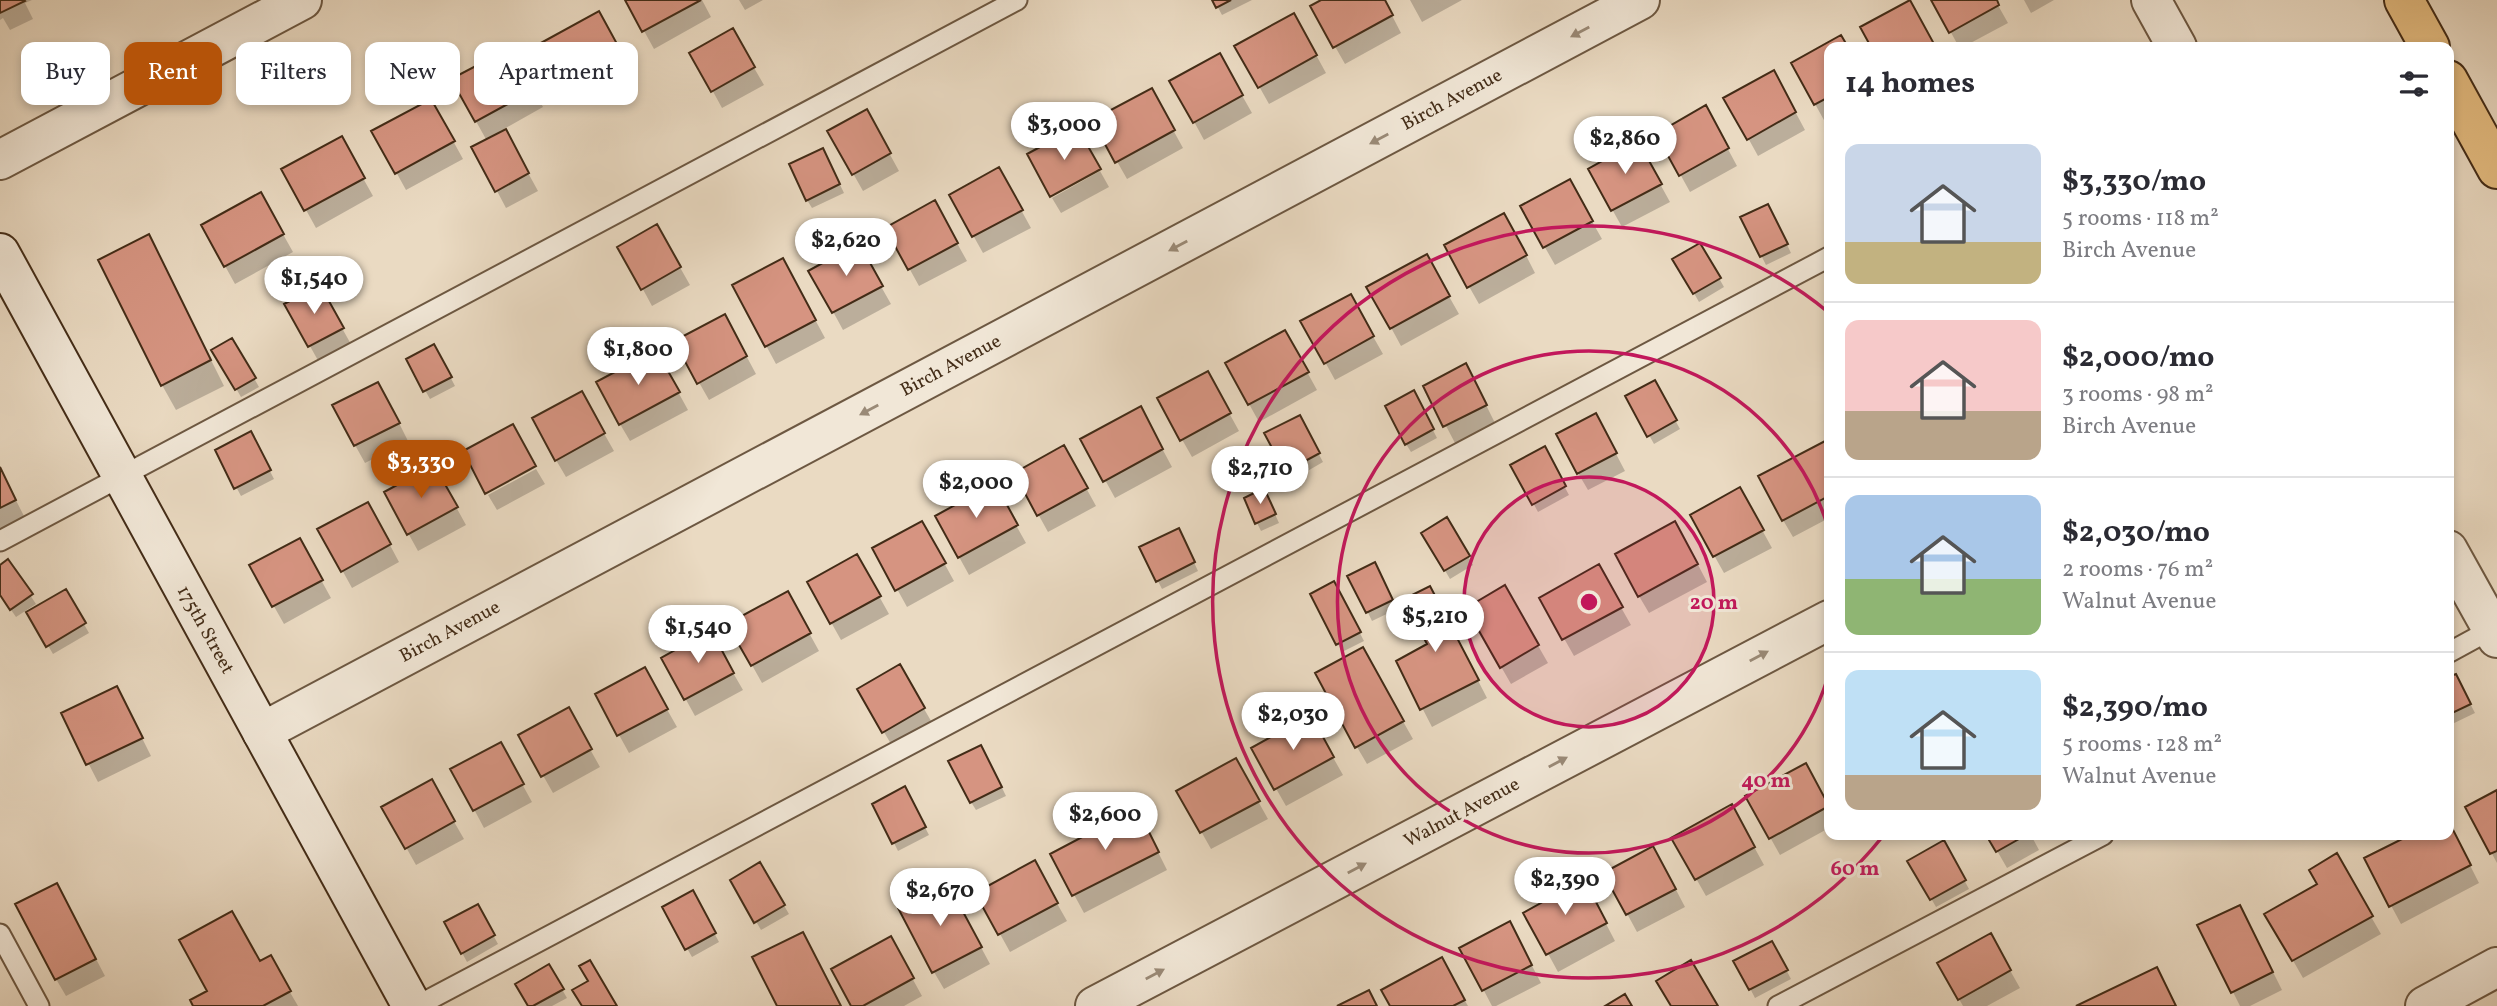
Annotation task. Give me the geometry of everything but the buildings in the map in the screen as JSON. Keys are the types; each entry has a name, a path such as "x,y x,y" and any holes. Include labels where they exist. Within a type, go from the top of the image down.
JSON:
{"highway":[{"path":"2404,0 2427,42"},
{"path":"2454,91 2497,169"}],"street":[{"path":"0,160 302,0"},
{"name":"Birch Avenue","path":"262,732 1640,0"},
{"path":"2151,0 2173,42"},
{"name":"175th Street","path":"0,253 414,1006"},
{"path":"2454,561 2495,634"},
{"name":"Walnut Avenue","path":"1095,1006 1824,623"},
{"path":"2425,1006 2497,967"}],"lane":[{"path":"0,541 1017,0"},
{"path":"414,1006 1824,260"},
{"path":"2454,651 2495,634"},
{"path":"1778,1006 2093,840"},
{"path":"0,934 39,1006"}]}
